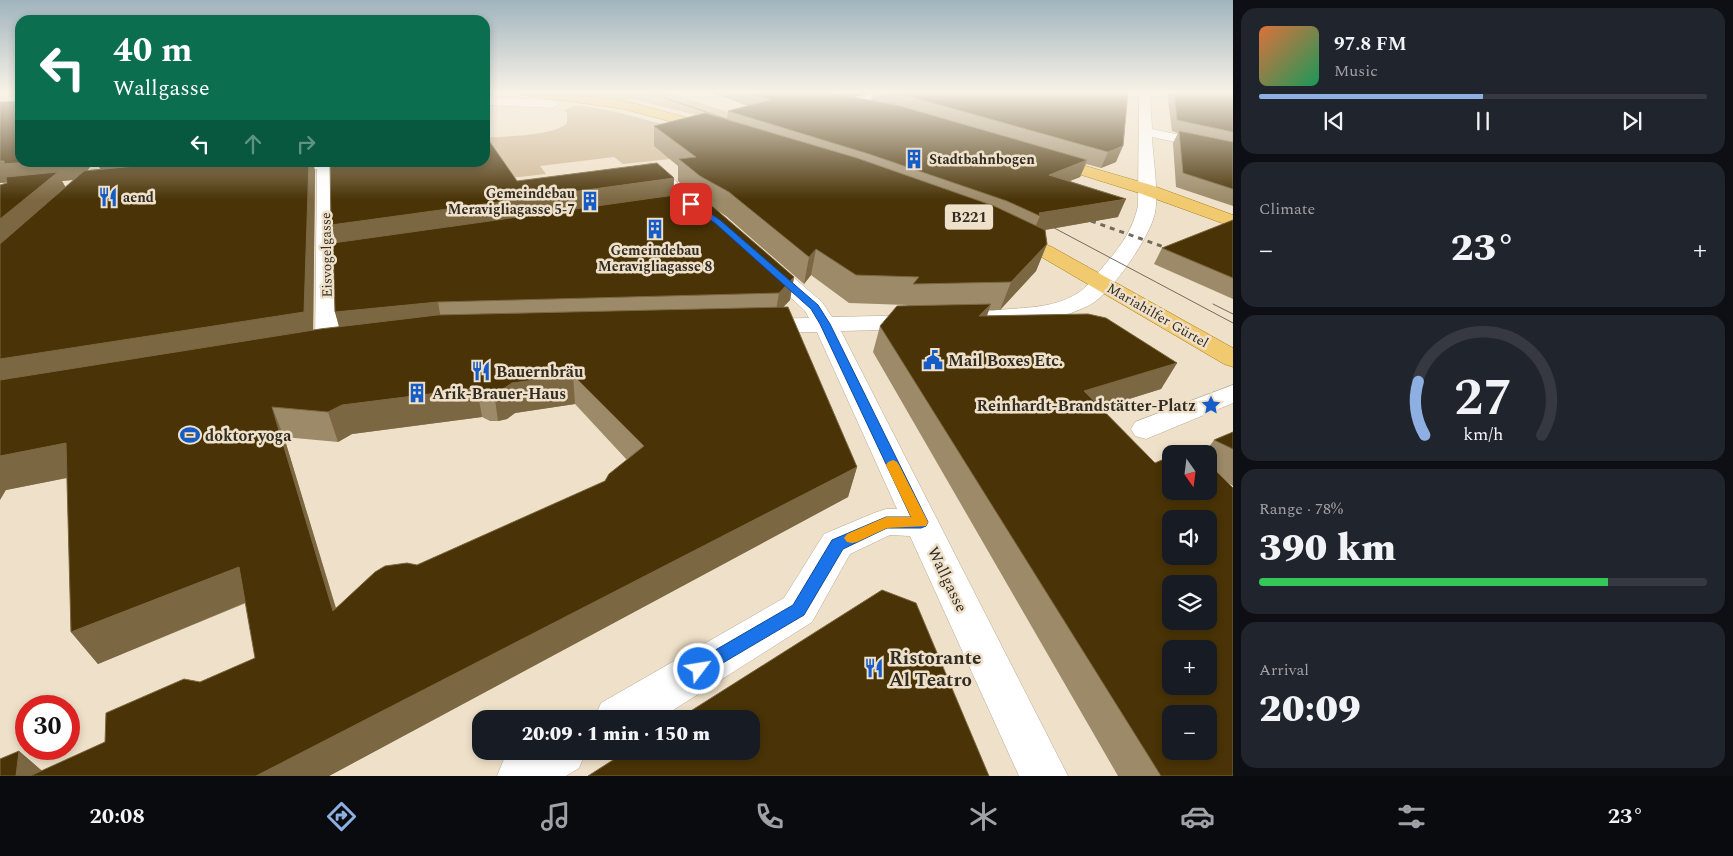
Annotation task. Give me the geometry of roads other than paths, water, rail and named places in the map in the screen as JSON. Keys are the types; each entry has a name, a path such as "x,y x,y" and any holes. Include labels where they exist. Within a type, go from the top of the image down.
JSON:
{"main road":[{"path":"711,128 729,133"},
{"path":"1033,155 1145,189 1233,221"},
{"name":"B221","path":"993,225 1102,283"},
{"name":"Mariahilfer Gürtel","path":"1102,283 1233,359"}],"street":[{"name":"Mariahilfer Gürtel","path":"1102,283 1123,257 1146,216 1146,128"},
{"path":"1146,132 1233,150"},
{"path":"266,169 286,167"},
{"name":"Eisvogelgasse","path":"325,167 328,348"},
{"path":"651,168 681,205 725,228"},
{"name":"Wallgasse","path":"747,248 814,307 825,324 1044,776"},
{"path":"326,259 385,250"},
{"path":"740,326 998,319 1060,309 1086,298 1102,283"},
{"path":"1146,429 1233,393"},
{"path":"632,710 798,610 837,544 886,522 921,522"},
{"path":"521,776 547,760"}],"tram line":[{"path":"1043,222 1233,323"},
{"path":"1213,304 1233,314"}],"railway":[{"path":"1079,217 1091,221"},
{"path":"1091,221 1178,252"}],"place":[{"name":"Stadtbahnbogen","path":"914,159"},
{"name":"aend","path":"108,197"},
{"name":"Gemeindebau Meravigliagasse 5-7","path":"590,201"},
{"name":"Gemeindebau Meravigliagasse 8","path":"655,229"},
{"name":"Mail Boxes Etc.","path":"933,360"},
{"name":"Bauernbräu","path":"481,371"},
{"name":"Arik-Brauer-Haus","path":"417,393"},
{"name":"Reinhardt-Brandstätter-Platz","path":"1211,405"},
{"name":"doktor yoga","path":"190,435"},
{"name":"Ristorante Al Teatro","path":"874,668"}]}
